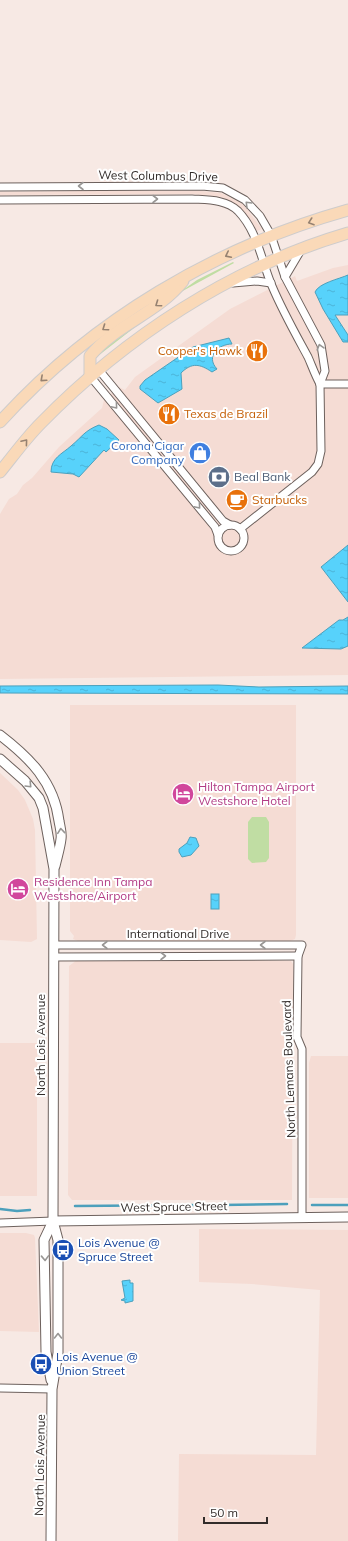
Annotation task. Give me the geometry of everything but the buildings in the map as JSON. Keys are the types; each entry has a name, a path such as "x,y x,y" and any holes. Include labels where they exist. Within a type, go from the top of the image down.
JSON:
{"main road":[{"path":"0,422 18,402 86,341 160,290 271,235 348,210"},
{"path":"0,472 39,425 94,373 144,334 173,314 279,257 348,233"},
{"path":"94,373 90,356 99,344 173,293 186,277"}],"street":[{"name":"West Columbus Drive","path":"0,187 202,186 223,188 245,200 260,216 271,235 285,278 321,345 325,371 320,384"},
{"name":"West Columbus Drive","path":"0,200 192,199 221,202 237,210 257,241 271,283 288,322 308,358 313,372 320,384"},
{"path":"285,278 301,249"},
{"path":"227,284 257,281 271,283"},
{"path":"94,373 165,450 223,521 240,528 244,533 244,543 242,547 234,552 229,552 221,548 216,527 162,463 94,373"},
{"path":"240,528 312,472 318,464 320,451 320,384 348,384"},
{"path":"162,463 165,450"},
{"path":"218,535 222,528 230,525"},
{"name":"North Lois Avenue","path":"0,735 36,766 47,781 54,796 58,808 62,838 54,870"},
{"name":"North Lois Avenue","path":"0,759 25,781 39,798 43,808 54,870 53,1221 58,1240 58,1354 52,1388 51,1541"},
{"name":"International Drive","path":"54,945 302,945"},
{"path":"122,945 122,956"},
{"path":"234,945 234,956"},
{"name":"North Lemans Boulevard","path":"302,945 298,956 297,1037 302,1049 302,1218"},
{"name":"International Drive","path":"54,956 298,956"},
{"name":"West Spruce Street","path":"0,1223 348,1217"},
{"name":"North Lois Avenue","path":"52,1388 46,1352 44,1240 53,1221"},
{"path":"0,1388 52,1388"}],"shaded area":[{"path":"202,191 221,193 243,204 262,229 257,231 240,207 221,197 192,194 0,195 0,192"},
{"path":"348,265 348,675 0,679 0,514 9,499 17,494 23,485 32,478 59,447 102,408 104,400 119,387 125,390 135,377 230,309 295,276 297,281 333,268"},
{"name":"Hilton Tampa Airport Westshore Hotel","path":"70,705 296,705 295,939 290,941 78,941 73,939 74,936 70,931"},
{"name":"Residence Inn Tampa Westshore/Airport","path":"0,773 18,790 25,800 33,819 35,830 37,939 31,942 0,940"},
{"path":"77,960 291,961 293,964 292,1200 72,1200 68,1195 69,966"},
{"path":"0,1043 37,1043 37,1196 0,1196"},
{"path":"311,1056 348,1056 348,1198 309,1198 309,1063"},
{"path":"199,1229 348,1230 348,1541 178,1541 179,1454 316,1455 320,1290 252,1284 199,1282"},
{"path":"0,1233 26,1233 34,1235 39,1332 0,1331"}],"green space":[{"path":"233,262 234,263 179,293 94,359 98,350 197,280"},
{"path":"252,817 266,817 269,822 269,858 266,862 252,863 248,859 248,822"}],"water":[{"path":"348,275 348,315 335,315 348,335 348,342 343,342 323,309 315,292 321,286"},
{"path":"229,338 232,344 218,348 213,355 212,360 217,369 212,372 204,367 196,365 185,369 181,373 182,389 158,403 140,389 140,386 145,380 193,347"},
{"path":"99,425 107,429 119,440 106,452 104,450 79,477 73,474 51,472 51,467 58,457 87,432"},
{"path":"348,545 348,602 321,567"},
{"path":"348,617 348,646 341,649 302,648 339,620 343,620"},
{"path":"218,685 259,687 348,686 348,694 0,693 0,686"},
{"path":"190,837 196,838 199,846 191,855 182,857 179,849 187,843"},
{"path":"211,894 219,894 219,909 211,909"},
{"path":"130,1280 130,1283 133,1283 133,1301 125,1303 125,1301 121,1300 125,1298 122,1281"}],"waterway":[{"path":"221,1205 287,1204"},
{"path":"75,1206 200,1205"},
{"path":"312,1205 348,1205"},
{"path":"0,1209 17,1211 30,1210"}],"place":[{"name":"Cooper's Hawk","path":"257,351"},
{"name":"Texas de Brazil","path":"169,414"},
{"name":"Corona Cigar Company","path":"200,453"},
{"name":"Beal Bank","path":"219,477"},
{"name":"Starbucks","path":"237,500"},
{"name":"Hilton Tampa Airport Westshore Hotel","path":"183,794"},
{"name":"Residence Inn Tampa Westshore/Airport","path":"18,889"},
{"name":"Lois Avenue @ Spruce Street","path":"63,1250"},
{"name":"Lois Avenue @ Union Street","path":"41,1364"}]}
